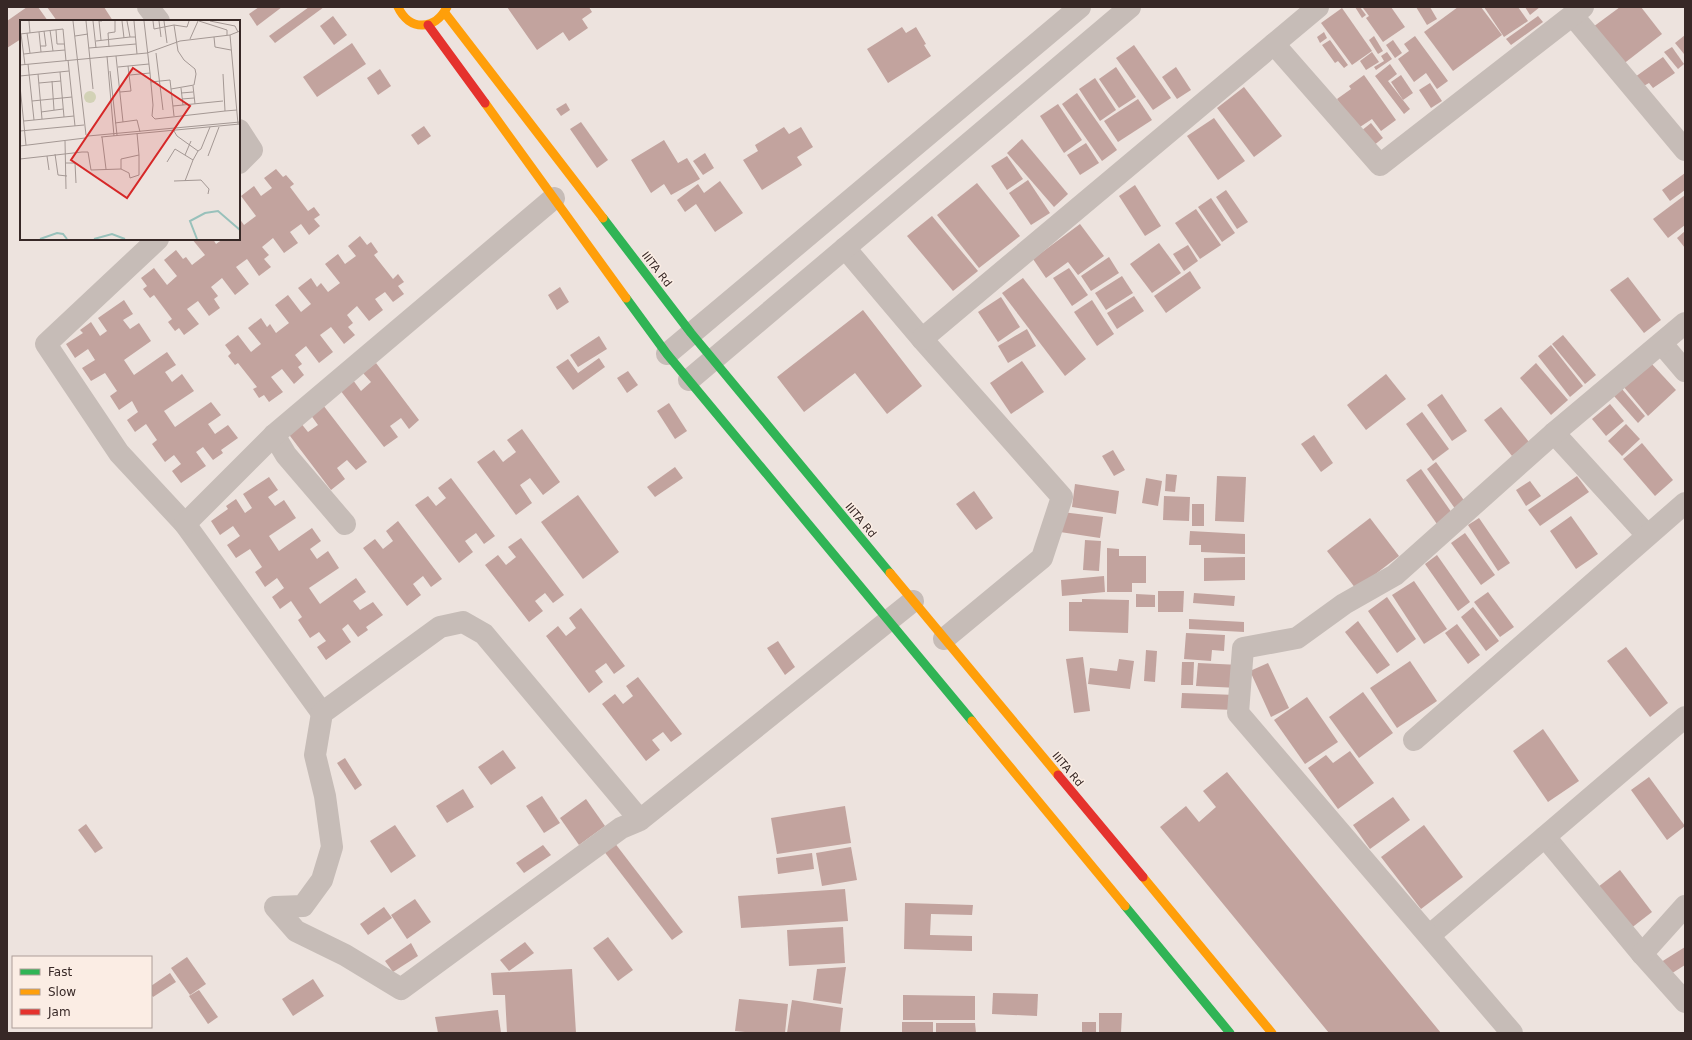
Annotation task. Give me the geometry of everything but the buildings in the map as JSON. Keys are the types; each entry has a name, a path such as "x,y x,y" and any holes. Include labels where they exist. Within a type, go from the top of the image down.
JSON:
{"street":[{"path":"148,7 158,20"},
{"path":"398,7 403,17 411,23 419,26 436,22 446,10"},
{"path":"667,354 1080,7"},
{"path":"689,380 1130,7"},
{"path":"922,339 1318,7"},
{"name":"IIITA Rd","path":"446,10 691,333 1272,1033"},
{"path":"1274,44 1380,165 1578,12 1685,150"},
{"path":"428,25 667,354 1230,1033"},
{"path":"240,132 252,150 240,162"},
{"path":"184,524 274,435 554,198"},
{"path":"157,240 46,344 119,453 184,524 322,713"},
{"path":"845,248 922,339 1062,497 1042,558 944,639"},
{"path":"1512,1033 1430,935 1238,713 1243,648 1297,638 1344,604 1395,576 1554,433 1662,344 1685,323"},
{"path":"1662,344 1685,371"},
{"path":"1554,433 1647,535"},
{"path":"274,435 286,455 345,524"},
{"path":"1414,740 1685,503"},
{"path":"640,820 484,634 463,622 440,627 322,713 315,755 325,796 332,847 322,880 303,906 275,907 296,931 345,955 401,989 621,828 640,820 912,601"},
{"path":"1430,935 1685,717"},
{"path":"1545,837 1642,954 1685,1002"},
{"path":"1642,954 1685,906"}],"traffic: fast":[{"path":"603,218 691,333 890,573"},
{"path":"626,298 667,354 972,721"},
{"path":"1125,906 1230,1033"}],"traffic: slow":[{"path":"398,7 403,15 409,20 415,24 422,25 429,24 436,20 442,15 447,7"},
{"path":"445,13 603,218"},
{"path":"485,103 626,298"},
{"path":"890,573 1058,775"},
{"path":"972,721 1125,906"},
{"path":"1143,877 1272,1033"}],"traffic: jam":[{"path":"428,25 485,103"},
{"path":"1058,775 1143,877"}]}
